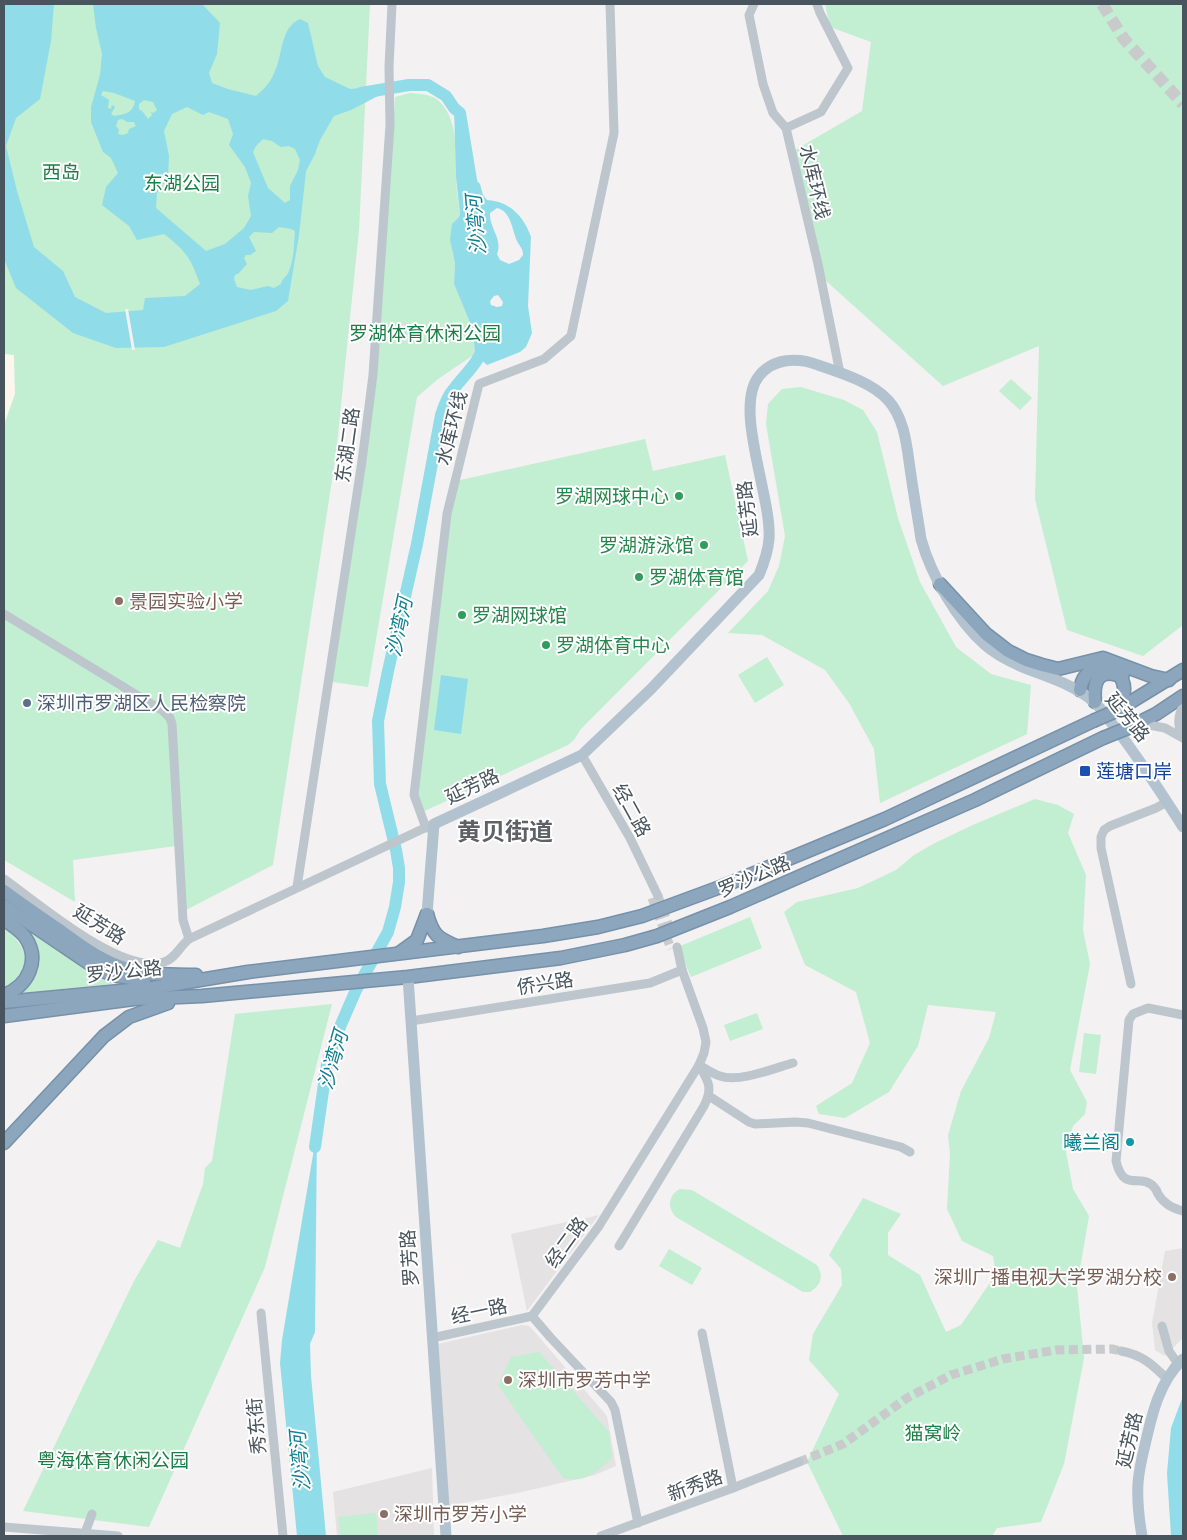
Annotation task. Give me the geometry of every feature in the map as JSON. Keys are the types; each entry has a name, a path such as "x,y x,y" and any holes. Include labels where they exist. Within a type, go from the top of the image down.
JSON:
{"highway":[{"path":"940,584 986,634 1008,651 1026,660 1058,669 1104,658 1151,676 1169,680"},
{"path":"1080,690 1084,678 1100,668 1112,669 1148,683 1169,680"},
{"path":"1116,711 1183,670"},
{"path":"1095,702 1094,688 1096,681 1101,675 1114,674 1120,676 1125,686 1122,701 1116,711"},
{"path":"1133,726 1183,696"},
{"name":"罗沙公路","path":"4,1002 152,988 214,976 543,936 598,927 642,916 684,902 885,819 1116,711"},
{"name":"罗沙公路","path":"4,1016 134,999 202,996 403,978 561,958 657,936 730,907 885,840 975,800 1103,738 1133,726"},
{"path":"4,891 102,960 118,967 150,973 214,976"},
{"path":"4,906 96,968 112,975 148,980 214,976"},
{"path":"427,914 432,931 437,936 458,947"},
{"path":"398,954 417,940 427,914"},
{"path":"4,919 24,936 32,951 31,970 26,979 19,986 4,995"},
{"path":"4,1143 104,1036 118,1024 142,1011 202,996"},
{"path":"4,1009 134,999"}],"main road":[{"name":"延芳路","path":"430,826 582,755 651,689 759,575 766,558 770,537 751,422 750,391 758,376 769,366 785,360 798,360 814,363 840,373 877,391 888,400 902,424 921,539 931,568 962,620 985,645 1015,664 1080,690 1095,702 1138,758 1183,827"},
{"path":"427,914 430,826"},
{"name":"罗芳路","path":"403,978 411,1021 446,1536"},
{"name":"延芳路","path":"1142,1536 1138,1513 1138,1481 1154,1410 1167,1379 1181,1361"}],"street":[{"name":"东湖二路","path":"297,887 362,461 373,375 390,110 389,67 392,4"},
{"name":"水库环线","path":"430,826 414,795 448,514 456,474 479,384 544,359 571,336 614,133 610,4"},
{"name":"水库环线","path":"754,4 749,15 763,84 773,113 786,128 818,264 840,373"},
{"path":"786,128 821,112 848,68 817,4"},
{"path":"4,614 163,711 170,718 172,724 183,920 189,939"},
{"path":"1183,706 1178,720 1178,727 1183,738"},
{"path":"1133,726 1165,728 1183,738"},
{"name":"经二路","path":"582,755 637,852 655,897"},
{"path":"1132,984 1103,860 1101,838 1104,830 1110,826 1167,802"},
{"name":"延芳路","path":"4,879 92,943 126,959 152,964 162,963 170,959 189,939 430,826"},
{"name":"经二路","path":"532,1316 599,1226 699,1065 704,1053 706,1042 703,1028 674,948"},
{"name":"侨兴路","path":"411,1021 650,983 682,970"},
{"path":"1183,1015 1148,1008 1133,1014 1130,1020 1116,1161 1121,1175 1126,1179 1148,1183 1154,1187 1168,1206 1183,1211"},
{"path":"699,1065 728,1078 740,1077 793,1062"},
{"path":"619,1246 709,1096 708,1081 699,1065"},
{"path":"709,1096 755,1124 808,1123 902,1147 910,1152"},
{"name":"秀东街","path":"261,1313 282,1536"},
{"path":"532,1316 611,1402 615,1410 638,1523"},
{"name":"经一路","path":"432,1338 532,1316"},
{"path":"1162,1326 1169,1351 1181,1361"},
{"path":"702,1333 733,1488"},
{"path":"1121,1351 1136,1354 1153,1365 1167,1379"},
{"name":"新秀路","path":"601,1536 799,1462"},
{"path":"86,1533 92,1514"},
{"path":"4,1527 118,1536"}],"shaded area":[{"path":"4,354 14,354 15,394 4,425"},
{"path":"599,1215 527,1311 511,1234"},
{"name":"深圳广播电视大学罗湖分校","path":"1183,1248 1183,1338 1165,1356 1155,1350 1152,1323 1165,1251"},
{"name":"深圳市罗芳中学","path":"522,1325 529,1326 533,1330 607,1416 616,1466 595,1475 449,1506 438,1344"},
{"name":"深圳市罗芳小学","path":"432,1468 434,1536 337,1536 333,1492"}],"green space":[{"name":"东湖公园","path":"4,4 370,4 359,230 336,454 273,865 186,910 183,845 73,860 75,902 4,860 4,425 15,394 14,355 4,354"},
{"path":"825,4 1183,4 1183,625 1143,656 1067,630 1035,499 1039,346 943,386 825,280 795,150 862,111 871,42 830,27"},
{"name":"罗湖体育休闲公园","path":"410,93 433,97 439,101 450,118 453,127 460,214 456,220 452,250 455,263 454,284 473,330 475,354 438,379 417,397 368,687 332,682 377,379 395,97"},
{"path":"1011,379 1032,398 1020,410 999,391"},
{"path":"801,387 844,400 863,410 877,432 898,518 920,582 956,647 991,674 1031,685 1027,734 880,803 874,749 849,703 825,670 762,635 728,633 768,591 779,566 785,536 766,424 768,404 782,389"},
{"name":"罗湖体育中心","path":"645,439 653,471 725,455 748,561 581,729 574,740 568,745 418,814 410,794 456,481"},
{"path":"767,657 784,685 755,703 738,675"},
{"name":"猫窝岭","path":"1035,799 1058,805 1074,814 1068,833 1086,875 1083,930 1090,964 1070,1070 1087,1102 1085,1114 1073,1126 1066,1152 1073,1189 1089,1216 1077,1286 1084,1358 1064,1464 1041,1522 997,1528 992,1536 843,1536 807,1462 839,1394 809,1360 813,1334 842,1285 841,1269 829,1255 863,1198 901,1214 888,1233 888,1255 920,1275 946,1332 961,1325 996,1274 993,1256 962,1241 947,1209 950,1154 948,1135 961,1091 989,1038 996,1012 928,1005 918,1046 889,1092 845,1118 819,1114 816,1106 852,1083 870,1043 856,992 805,965 784,912 797,902 858,888 896,870 914,855 933,844"},
{"path":"750,917 762,948 691,977 678,947"},
{"path":"4,928 19,943 25,958 24,966 20,973 14,981 4,988"},
{"path":"28,932 113,984 21,993 34,978 39,964 37,950"},
{"name":"粤海体育休闲公园","path":"332,1004 265,1267 149,1527 23,1511 134,1281 158,1240 180,1248 203,1184 205,1168 212,1161 235,1014"},
{"path":"757,1013 763,1029 730,1041 724,1025"},
{"path":"1084,1033 1101,1035 1096,1074 1079,1072"},
{"path":"680,1189 692,1190 817,1265 821,1277 817,1286 810,1292 803,1292 676,1217 671,1210 670,1202 673,1195"},
{"path":"669,1249 702,1268 692,1285 659,1266"},
{"path":"539,1352 609,1432 612,1458 601,1468 584,1478 563,1478 498,1385 511,1357"},
{"path":"376,1513 378,1536 340,1536 338,1517"}],"water":[{"path":"4,4 54,4 51,41 40,99 16,118 6,146 34,247 63,271 75,297 106,313 143,310 145,298 185,296 200,284 187,256 172,240 164,234 137,240 129,226 102,205 106,187 118,173 111,158 103,152 91,122 91,107 100,75 102,54 93,4 202,4 220,23 217,54 209,73 212,83 228,89 256,96 262,91 278,64 285,35 294,23 300,19 308,23 318,66 325,77 350,89 377,87 378,96 351,110 334,116 320,140 306,171 299,235 288,301 276,311 164,347 116,348 73,333 16,288 4,259","holes":["103,91 135,101 130,111 114,116 111,114 115,107 112,105 111,109 108,108 109,100 101,95","144,100 153,102 157,110 154,113 151,112 152,115 148,119 139,109 139,104","187,107 203,115 209,112 228,119 233,134 229,145 245,167 251,183 248,196 251,216 244,228 225,244 206,251 156,208 157,193 168,177 169,156 164,131 172,114","122,119 127,122 134,122 136,126 129,129 128,133 123,135 118,134 119,130 116,126 118,120","263,139 272,141 281,147 289,146 295,149 300,160 298,170 290,186 290,200 285,203 268,188 253,152","279,227 295,231 291,266 281,284 274,288 268,286 251,290 237,287 234,279 235,275 247,264 244,258 246,255 256,251 249,237 254,232 272,233"]},
{"path":"454,108 463,127 470,174 480,184 483,195 487,200 502,203 520,216 531,237 528,306 532,333 526,347 520,352 487,365 475,354 473,330 454,284 455,263 450,240 452,224 460,214 456,177","holes":["497,208 502,210 508,217 523,255 519,260 509,264 500,260 497,254 498,243 490,218 490,213","498,295 503,302 502,306 491,305 490,301 494,296"]},
{"path":"441,675 468,679 461,734 434,730"},
{"path":"317,1131 315,1332 310,1344 311,1376 326,1536 297,1536 280,1363 282,1340"},
{"path":"1183,1396 1183,1536 1171,1536 1167,1473 1171,1428"}],"pier":[{"path":"125,309 128,309 135,350 132,350"}],"waterway":[{"name":"沙湾河","path":"361,93 409,85 428,85 446,96 460,113 472,186"},
{"name":"沙湾河","path":"315,1147 327,1064 336,1036 356,990 388,932 395,907 399,868 380,784 378,721 417,544 441,415 449,396 475,362 485,343"}],"tunnel":[{"path":"1102,4 1124,39 1183,104"},
{"path":"658,896 671,932"},
{"path":"652,898 671,949"},
{"path":"799,1462 843,1444 907,1398 951,1375 1003,1359 1056,1350 1112,1349 1121,1351"}],"place":[{"name":"罗湖网球中心","path":"679,496"},
{"name":"罗湖游泳馆","path":"704,545"},
{"name":"罗湖体育馆","path":"639,577"},
{"name":"景园实验小学","path":"119,601"},
{"name":"罗湖网球馆","path":"462,615"},
{"name":"罗湖体育中心","path":"546,645"},
{"name":"深圳市罗湖区人民检察院","path":"27,703"},
{"name":"莲塘口岸","path":"1085,771"},
{"name":"曦兰阁","path":"1130,1142"},
{"name":"深圳广播电视大学罗湖分校","path":"1172,1277"},
{"name":"深圳市罗芳中学","path":"508,1380"},
{"name":"深圳市罗芳小学","path":"384,1514"}],"district":[{"name":"黄贝街道","path":"505,832"}],"park label":[{"name":"西岛","path":"61,172"}]}
